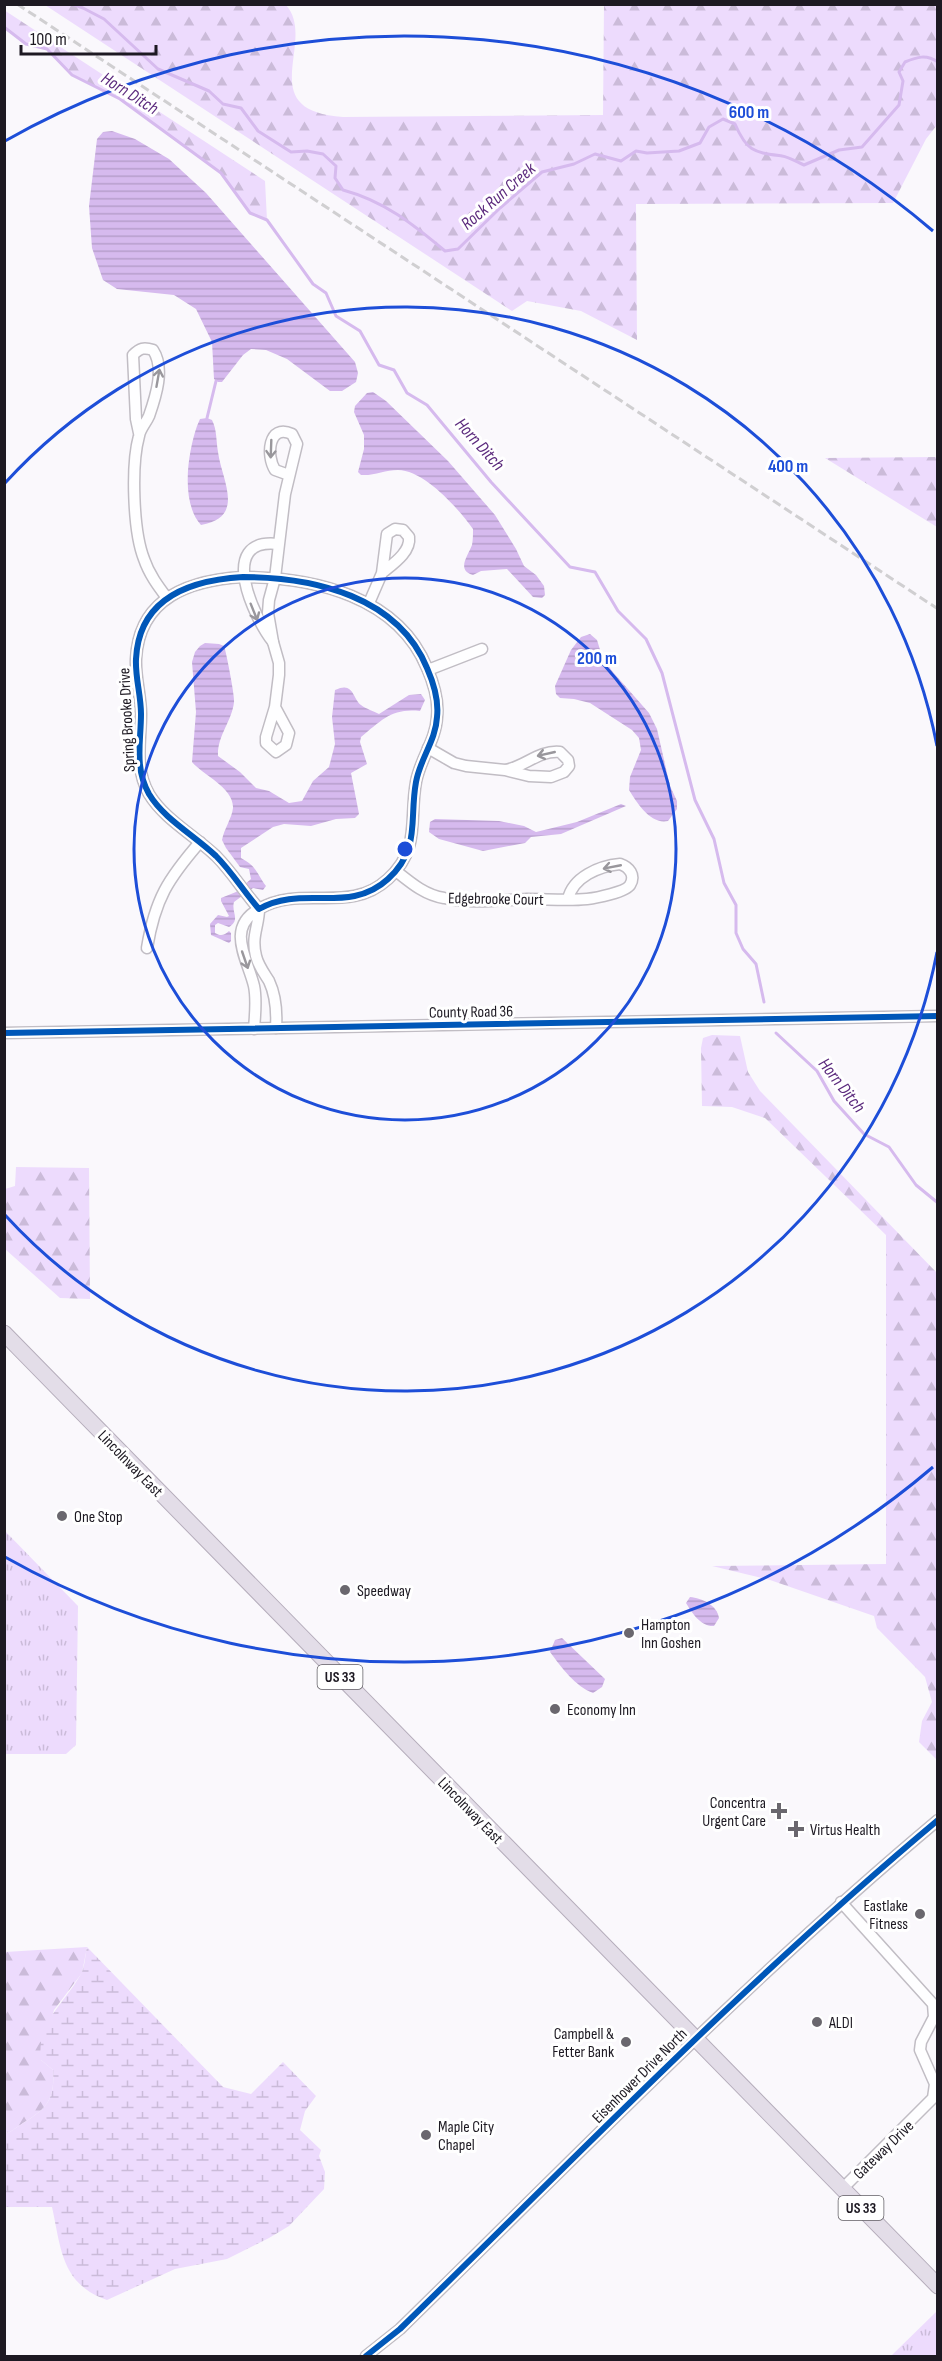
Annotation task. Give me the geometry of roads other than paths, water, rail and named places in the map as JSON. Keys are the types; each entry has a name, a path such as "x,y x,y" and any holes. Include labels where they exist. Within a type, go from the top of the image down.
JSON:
{"highway":[{"name":"Lincolnway East","path":"4,1333 938,2286"}],"street":[{"path":"139,433 149,417 160,367 153,350 148,348 141,348 134,355 136,419 139,433 135,467 139,542 148,570 167,598"},
{"path":"275,707 279,663 268,613 289,475"},
{"path":"273,642 260,625 252,609 243,577 245,563 250,552 264,544 278,544"},
{"path":"369,603 382,573"},
{"name":"Spring Brooke Drive","path":"243,577 275,578 324,587 369,603 384,613 411,638 435,688 438,711 435,728 417,774 411,842 404,861 396,872 376,888 357,896 283,898 259,909 229,870 160,809 143,781 138,762 141,713 136,668 138,646 146,624 167,598 195,584 243,577"},
{"path":"428,670 482,649"},
{"path":"428,748 454,763 530,776 550,777 564,772 569,766 568,760 560,752 542,753 514,769 505,770"},
{"path":"147,948 152,919 160,897 175,872 200,842"},
{"name":"Edgebrooke Court","path":"396,872 419,889 443,898 467,900 568,899 590,898 626,889 632,881 631,872 629,868 620,864 588,874 574,883 568,899"},
{"path":"259,909 259,918 254,933 256,955 259,966 272,990 277,1015 276,1028"},
{"path":"254,1029 254,987 243,959 241,941 247,919 259,909"},
{"name":"County Road 36","path":"4,1033 938,1016"},
{"name":"Eisenhower Drive North","path":"366,2356 400,2329 696,2039 841,1902 938,1820"},
{"name":"Gateway Drive","path":"841,1902 899,1968 929,1997 933,2004 934,2017 921,2042 920,2050 934,2084 933,2098 842,2189"}],"waterway":[{"name":"Rock Run Creek","path":"72,4 104,19 158,69 209,91 223,104 241,108 258,131 291,152 307,151 323,154 336,166 335,178 343,190 372,200 397,214 445,251 458,249 500,208 542,172 574,164 595,154 621,161 636,151 647,153 679,151 700,143 709,127 723,119 735,124 743,140 752,149 785,157 804,165 839,150 862,147 899,105 903,81 899,72 905,62 922,57 938,62"},
{"name":"Horn Ditch","path":"4,27 26,44 47,49 72,75 120,99 221,173 250,213 267,220 313,284 326,293 336,316 360,331 379,365 394,370 407,393 427,405 491,482 570,567 595,572 618,611 646,639 662,673 695,800 714,839 724,883 736,905 736,933 743,949 756,964 764,1002"},
{"path":"207,418 216,381"},
{"name":"Horn Ditch","path":"776,1033 817,1071 834,1101 864,1134 889,1147 916,1185 938,1203"}],"railway":[{"path":"17,4 938,609"}],"place":[{"name":"One Stop","path":"62,1516"},
{"name":"Speedway","path":"345,1590"},
{"name":"Hampton Inn Goshen","path":"629,1633"},
{"name":"Economy Inn","path":"555,1709"},
{"name":"Concentra Urgent Care","path":"779,1811"},
{"name":"Virtus Health","path":"796,1829"},
{"name":"Eastlake Fitness","path":"920,1914"},
{"name":"ALDI","path":"817,2022"},
{"name":"Campbell & Fetter Bank","path":"626,2042"},
{"name":"Maple City Chapel","path":"426,2135"}]}
